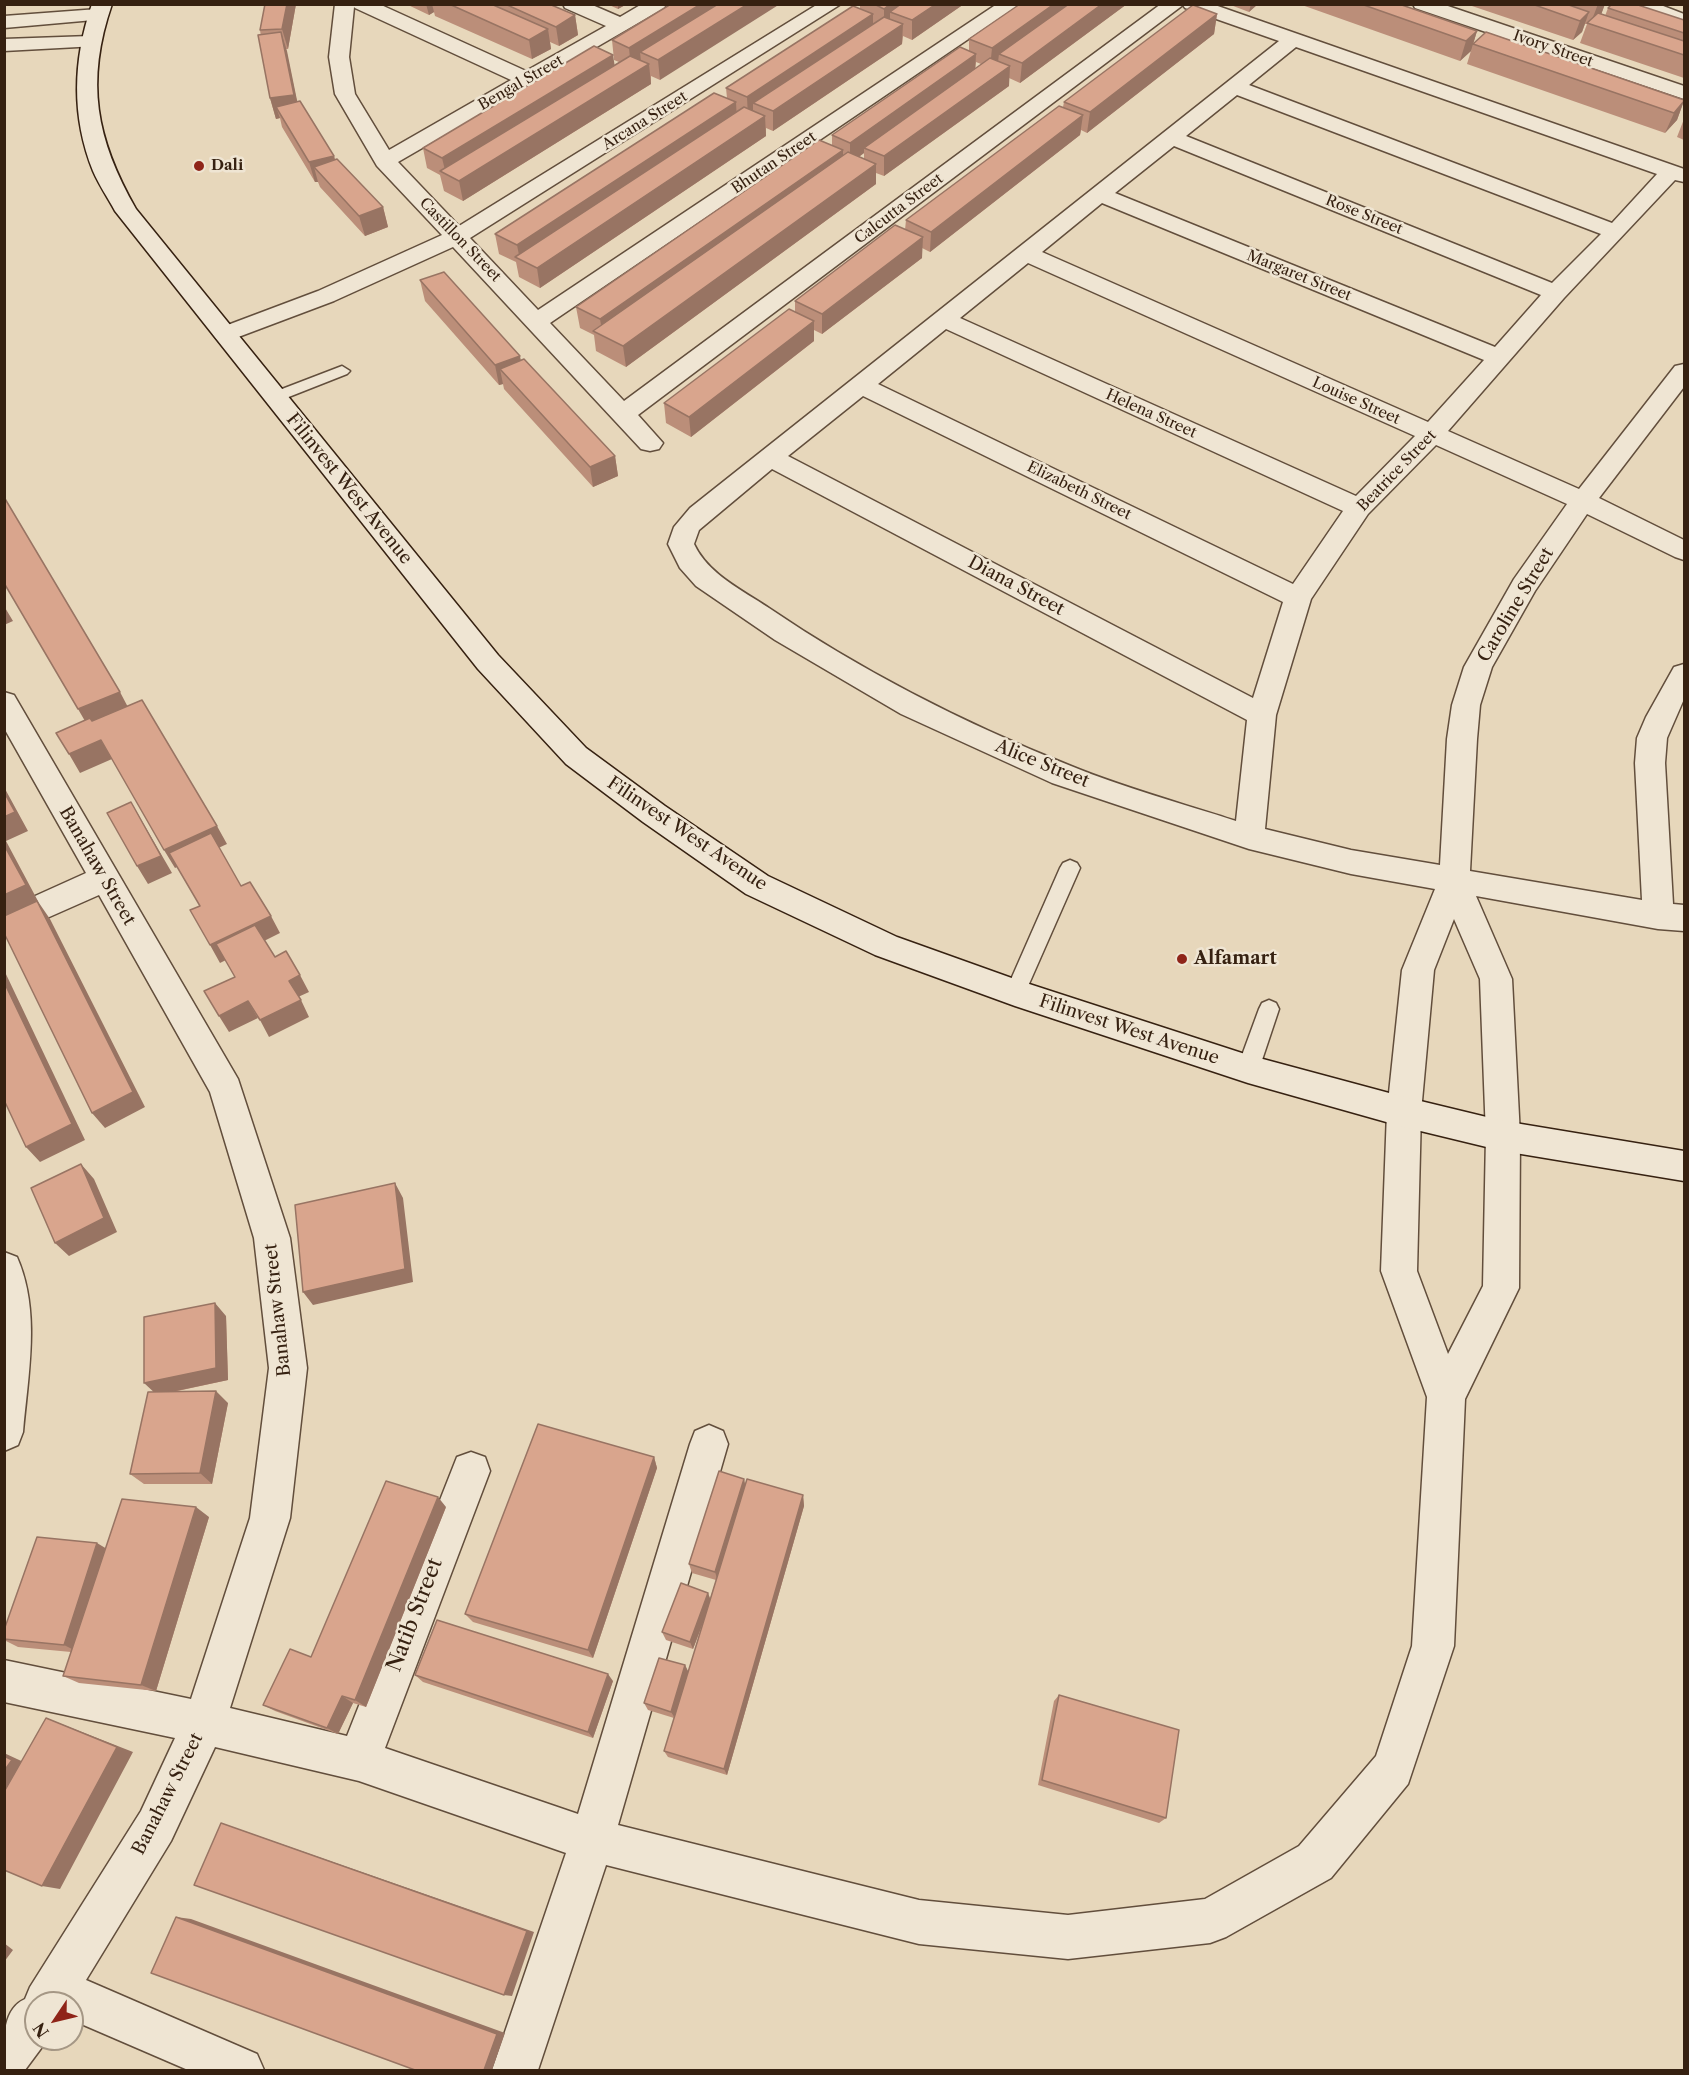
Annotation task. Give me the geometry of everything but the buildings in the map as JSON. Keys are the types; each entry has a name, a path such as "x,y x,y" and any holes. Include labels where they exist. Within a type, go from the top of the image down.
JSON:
{"street":[{"name":"Castillon Street","path":"345,4 339,57 345,94 385,161 650,442"},
{"path":"362,4 527,79"},
{"path":"573,4 621,25"},
{"name":"Bengal Street","path":"385,161 657,4"},
{"name":"Arcana Street","path":"219,327 326,296 457,237 832,4"},
{"name":"Bhutan Street","path":"537,321 1011,4"},
{"name":"Calcutta Street","path":"624,413 1174,4"},
{"path":"1192,4 1678,173"},
{"name":"Ivory Street","path":"1422,4 1684,93"},
{"path":"1638,4 1684,20"},
{"path":"4,22 96,20"},
{"path":"4,45 96,20"},
{"name":"Filinvest West Avenue","path":"96,20 87,81 91,128 103,170 126,211 488,663 576,756 654,814 758,885 885,946 1015,993 1248,1069 1404,1112 1503,1136 1684,1166"},
{"path":"770,457 1294,39"},
{"path":"1234,87 1616,232"},
{"name":"Rose Street","path":"1172,137 1556,293"},
{"name":"Beatrice Street","path":"1249,837 1262,715 1298,598 1359,508 1431,435 1556,293 1678,173"},
{"name":"Margaret Street","path":"1099,194 1499,357"},
{"name":"Louise Street","path":"1026,253 1583,501 1684,551"},
{"name":"Helena Street","path":"943,319 1359,508"},
{"name":"Caroline Street","path":"1454,881 1462,740 1466,705 1478,667 1524,585 1583,501 1684,371"},
{"name":"Elizabeth Street","path":"861,385 1298,598"},
{"name":"Alice Street","path":"770,457 687,526 681,544 689,562 706,579 785,633 911,706 1062,775 1249,837 1351,862 1671,917"},
{"name":"Diana Street","path":"770,457 1262,715"},
{"path":"1671,917 1650,763 1652,738 1660,717 1684,674"},
{"name":"Banahaw Street","path":"4,702 103,879 226,1089 272,1238 288,1368 270,1518 204,1723 156,1826 53,1991"},
{"path":"4,924 103,879"},
{"path":"4,1681 204,1723 359,1760 592,1840 919,1922 1068,1937 1210,1921 1315,1862 1393,1769 1433,1646 1446,1397 1399,1271 1404,1112 1418,970 1454,881"},
{"path":"1446,1397 1501,1288 1503,1136 1496,979 1454,881"},
{"path":"4,1269 13,1326 4,1432"},
{"path":"515,2070 592,1840 709,1444"},
{"name":"Natib Street","path":"359,1760 471,1471"},
{"path":"84,2016 241,2070"},
{"name":"Banahaw Street","path":"4,2060 24,2033"}],"lane":[{"path":"275,397 342,371"},
{"path":"1015,993 1070,868"},
{"path":"1248,1069 1269,1009"}],"place":[{"name":"Dali","path":"199,166"},
{"name":"Alfamart","path":"1182,959"}]}
